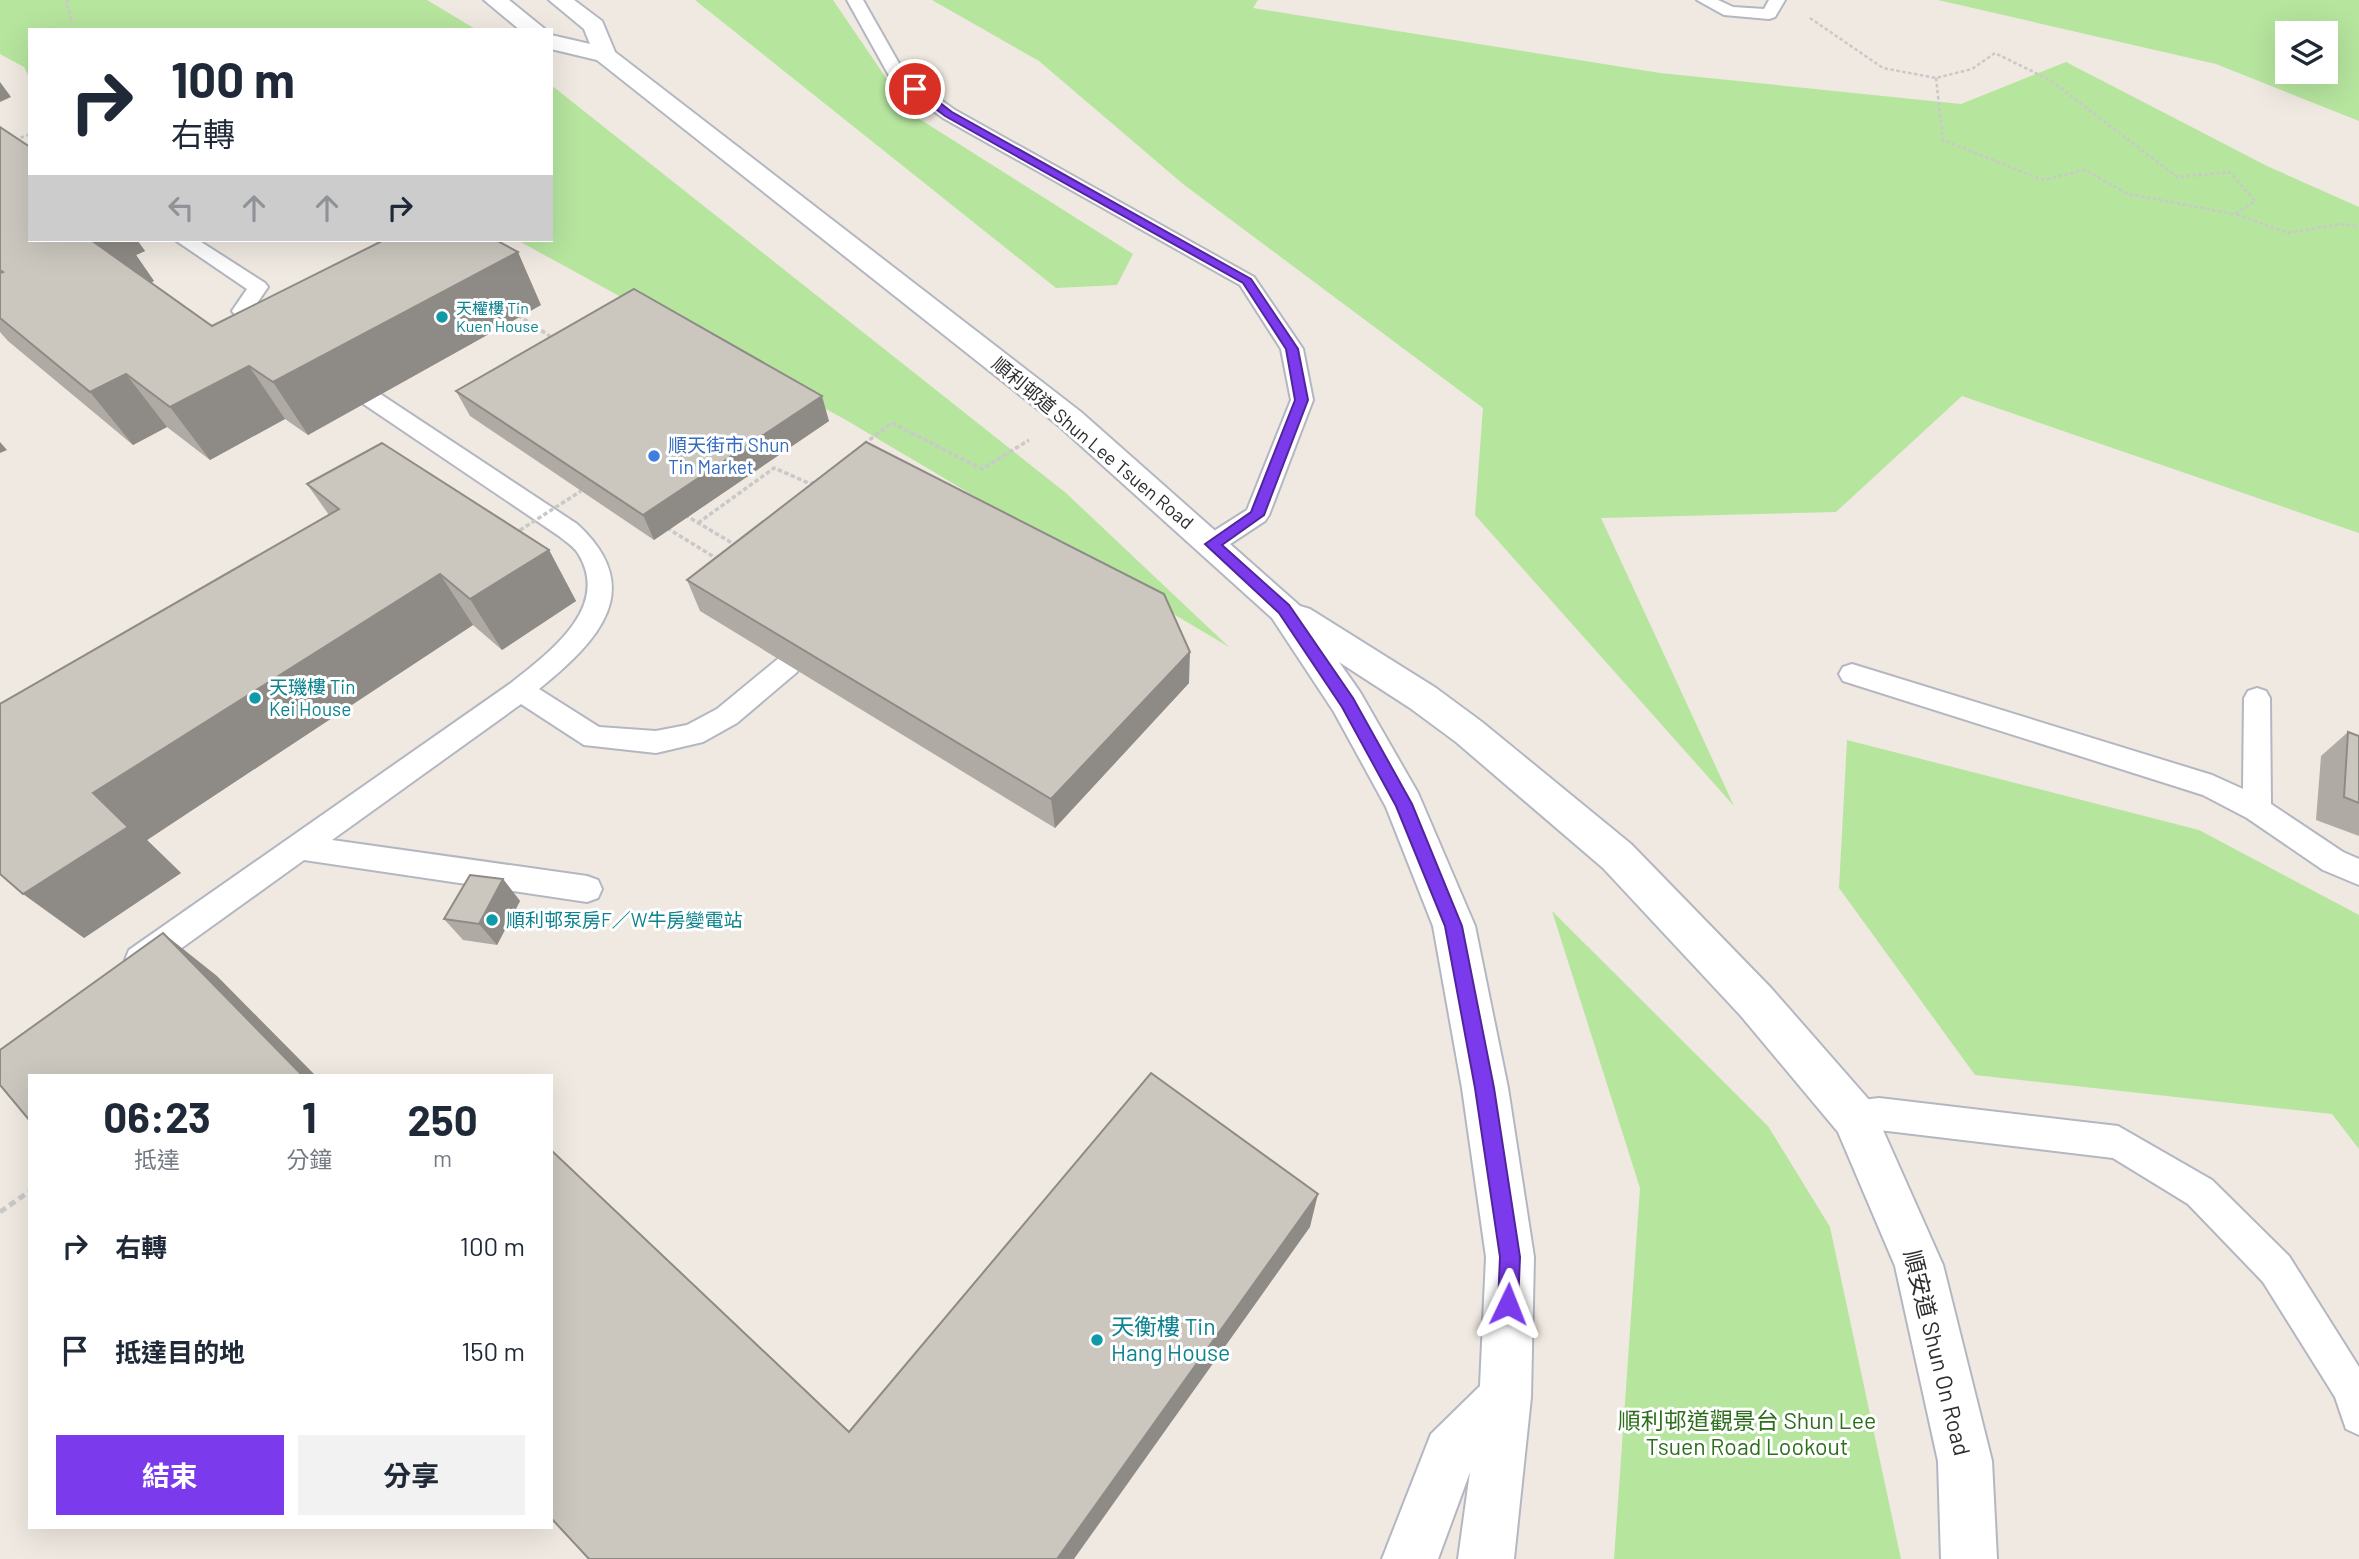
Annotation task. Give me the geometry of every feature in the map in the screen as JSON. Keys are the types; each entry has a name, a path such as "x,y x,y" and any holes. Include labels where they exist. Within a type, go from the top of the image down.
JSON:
{"main road":[{"path":"495,0 532,28"},
{"name":"順利邨道 Shun Lee Tsuen Road","path":"560,0 594,26 605,55"},
{"name":"順利邨道 Shun Lee Tsuen Road","path":"553,42 605,55 1070,419 1284,609 1347,702 1404,804 1454,926 1485,1088 1510,1257 1505,1397 1486,1559"},
{"name":"順安道 Shun On Road","path":"1284,609 1423,698 1469,732 1617,856 1756,1002 1854,1117 1919,1265 1965,1461 1969,1559"},
{"path":"1410,1559 1450,1452 1505,1397"}],"lane":[{"path":"855,0 898,76 949,114 1247,281 1292,349 1302,400 1257,515 1212,544"},
{"path":"1705,0 1730,12 1769,13 1777,0"},
{"path":"188,242 258,287 242,311 293,346"},
{"path":"122,972 520,690 563,655 596,614 602,580 590,551 568,530 327,369"},
{"path":"520,690 594,737 656,742 693,734 726,716 788,664"},
{"path":"1852,674 2212,786 2257,810 2333,861 2359,872"},
{"path":"2257,698 2257,810"},
{"path":"301,847 587,889"},
{"path":"1854,1117 1879,1114 2118,1142 2200,1192 2276,1269 2351,1389 2359,1416"}],"path":[{"path":"68,0 66,2 72,23"},
{"path":"1805,15 1883,68 1937,78 1972,69 1995,53 2050,80 2177,177 2230,172 2255,201 2235,215"},
{"path":"1937,78 1943,140 2043,180 2085,170 2128,194 2235,215 2288,233 2341,224 2359,226"},
{"path":"10,142 28,135"},
{"path":"518,316 560,343"},
{"path":"862,446 892,423 982,469 1027,442"},
{"path":"698,523 774,468 811,484 821,477"},
{"path":"506,540 581,491"},
{"path":"683,513 739,547"},
{"path":"657,522 722,562"},
{"path":"0,1212 28,1192"}],"green space":[{"path":"0,0 427,0 474,28 28,28 28,75 24,67 0,54"},
{"path":"695,0 833,0 910,113 1133,254 1117,285 1056,288"},
{"path":"932,0 1258,0 1253,8 1660,73 1961,104 2066,62 2267,166 2359,207 2359,533 1962,396 1836,512 1601,518 1734,806 1475,515 1483,408 1183,184 1039,61"},
{"path":"1938,0 2359,0 2359,121 2216,64"},
{"path":"553,87 1066,493 1229,647 846,420 521,242 553,242"},
{"path":"1847,740 2199,830 2359,915 2359,1149 2332,1114 1975,1075 1839,888"},
{"name":"順利邨道觀景台 Shun Lee Tsuen Road Lookout","path":"1552,911 1768,1126 1830,1227 1901,1559 1614,1559 1640,1188"}],"building":[{"path":"0,127 28,146 28,242 94,242 212,326 380,242 500,242 518,252 273,382 249,366 170,407 126,374 90,392 0,318 0,273 3,272 0,270"},
{"name":"順天街市 Shun Tin Market","path":"634,289 822,396 643,515 456,391"},
{"path":"866,442 1164,594 1190,652 1051,799 687,580"},
{"path":"382,443 549,550 470,599 440,574 93,793 128,827 23,894 0,874 0,704 339,509 307,484"},
{"path":"2348,732 2359,736 2359,803 2344,797"},
{"path":"470,875 503,879 479,924 444,919"},
{"path":"163,933 301,1074 28,1074 28,1119 0,1085 0,1050"},
{"name":"天衡樓 Tin Hang House","path":"1151,1073 1318,1194 1057,1559 589,1559 553,1520 553,1152 849,1432"}],"place":[{"name":"天權樓 Tin Kuen House","path":"442,317"},
{"name":"順天街市 Shun Tin Market","path":"654,456"},
{"name":"天璣樓 Tin Kei House","path":"255,698"},
{"name":"順利邨泵房F／W牛房變電站","path":"492,920"},
{"name":"天衡樓 Tin Hang House","path":"1097,1340"}],"route":[{"path":"915,89 949,114 1247,281 1292,349 1302,400 1257,515 1212,544 1284,609 1347,702 1404,804 1454,926 1485,1088 1510,1257 1508,1304"}]}
